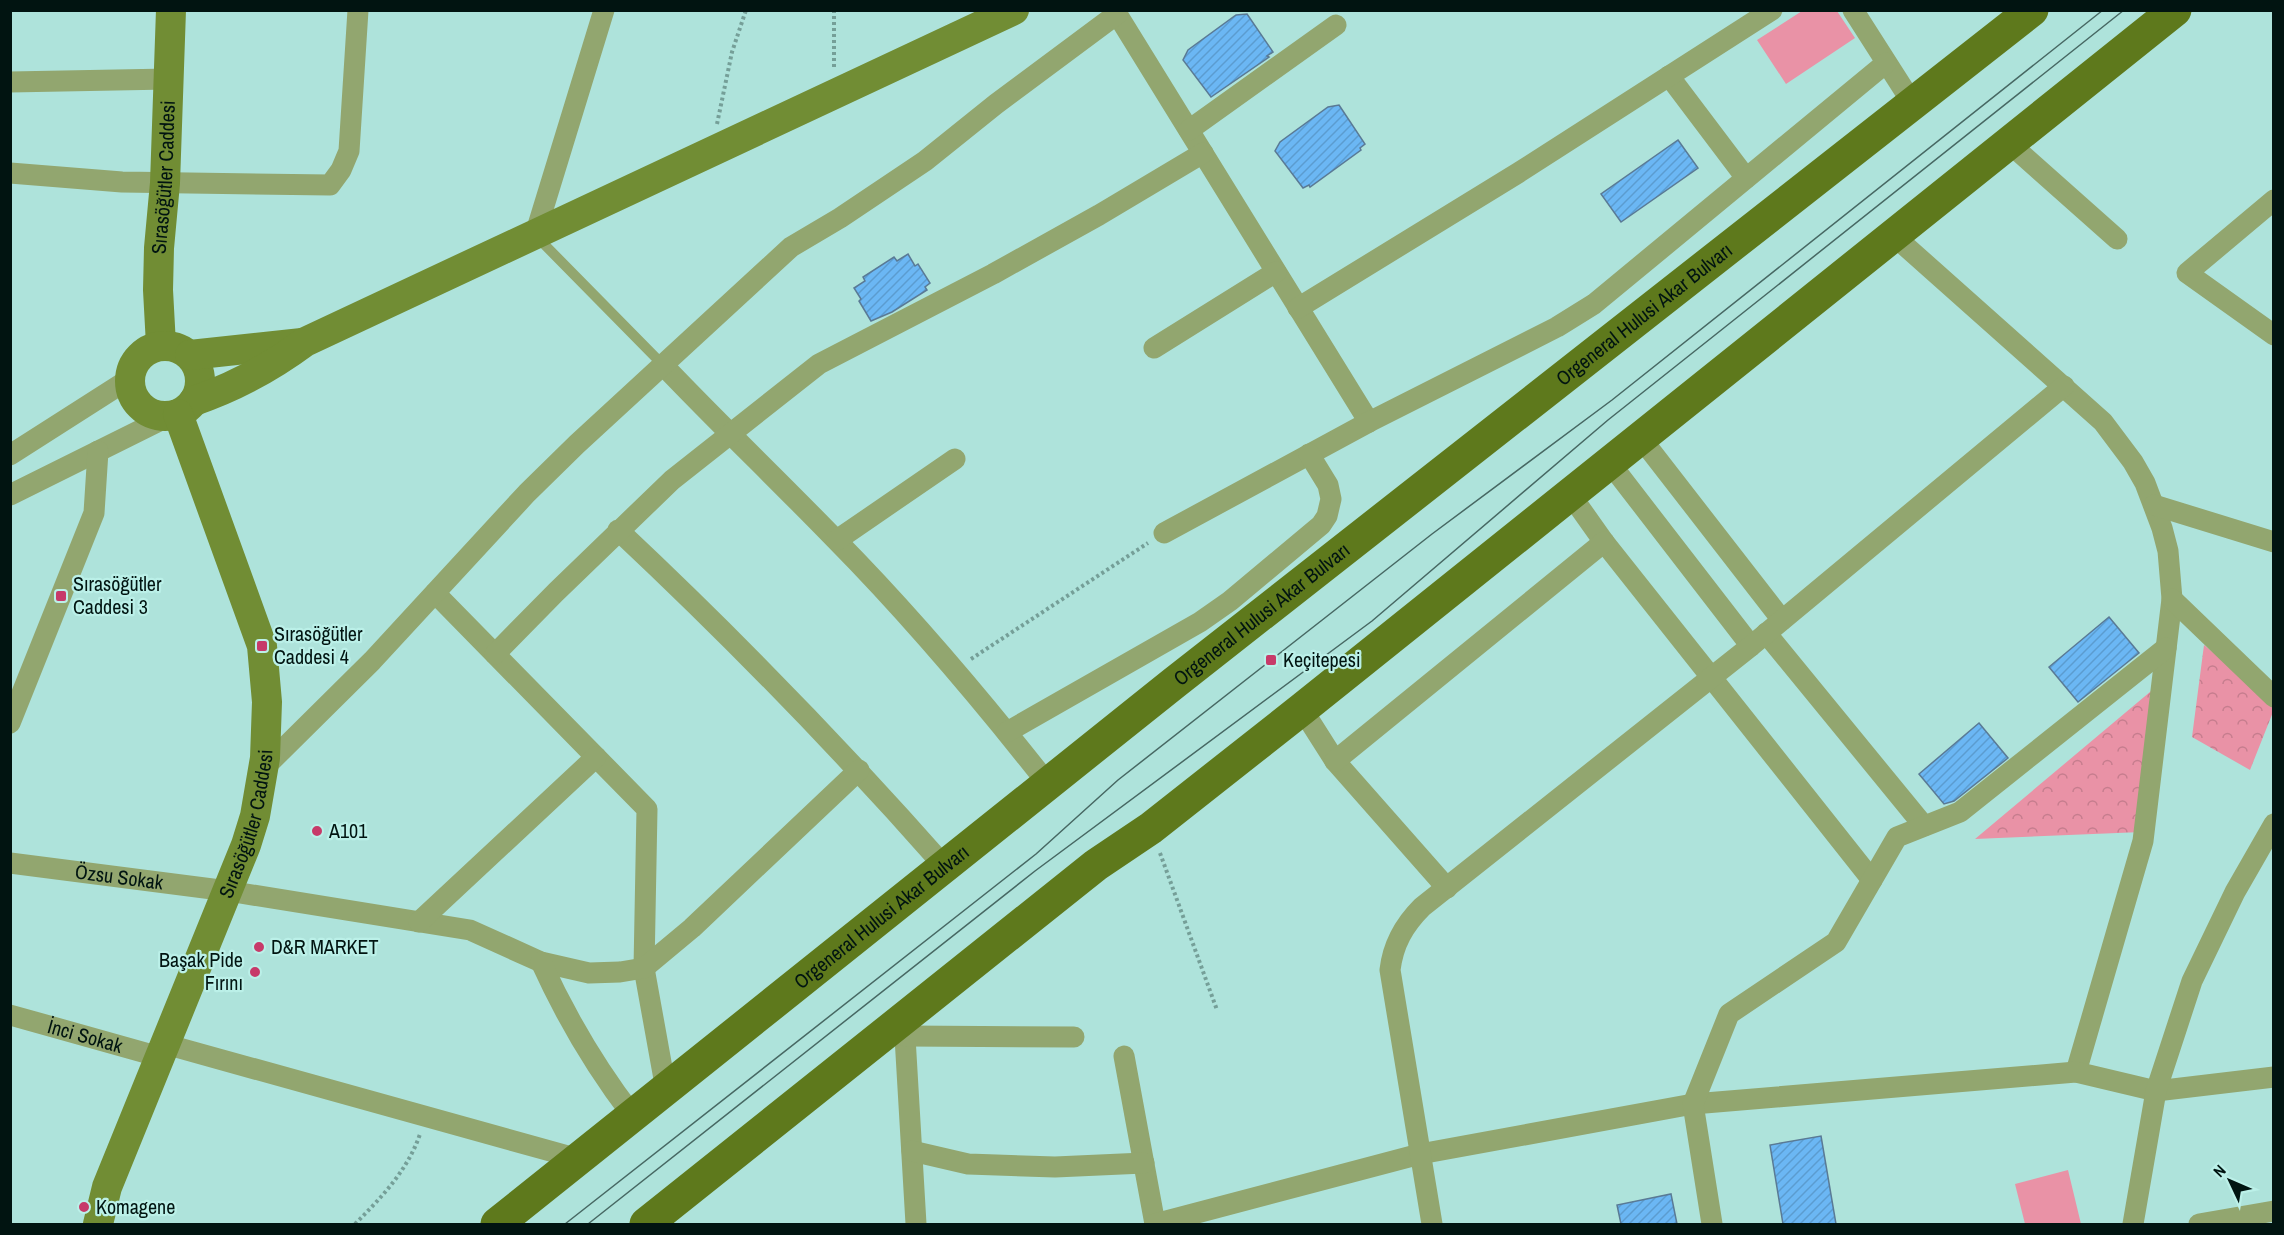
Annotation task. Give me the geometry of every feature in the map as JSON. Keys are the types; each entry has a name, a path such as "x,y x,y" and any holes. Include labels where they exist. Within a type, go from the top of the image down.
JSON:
{"main road":[{"name":"Orgeneral Hulusi Akar Bulvarı","path":"497,1224 1174,683 2032,10"},
{"path":"646,1224 905,1028 1096,865 1151,828 1302,710 2175,10"}],"street":[{"name":"Sırasöğütler Caddesi","path":"161,345 158,279 165,183 171,10"},
{"path":"10,173 79,180 330,185 341,170 349,151 358,10"},
{"path":"535,235 604,10"},
{"path":"10,495 180,410 240,383 305,342 834,94 973,20 1014,10"},
{"path":"1298,308 1518,173 1772,10"},
{"path":"1852,10 1913,104"},
{"path":"264,768 319,715 527,493 791,247 840,218 925,161 1117,12 1369,422"},
{"path":"1189,130 1336,25"},
{"path":"1164,533 1369,422 1557,327 1594,304 1626,280 1886,63"},
{"path":"1669,76 1746,178"},
{"path":"10,82 169,79"},
{"path":"2009,143 2117,238"},
{"path":"495,654 618,530 672,480 819,364 993,274 1203,153"},
{"path":"2274,200 2187,273 2274,335"},
{"path":"1893,235 2064,386 2097,417 2118,441 2137,469 2154,505 2168,551 2172,599 2143,841 2076,1072"},
{"path":"1154,348 1276,272"},
{"path":"189,355 305,342"},
{"path":"161,345 181,349 189,355 196,363 201,382 180,410 149,412 141,407 134,399 129,379 136,360 152,348 161,345"},
{"path":"663,365 729,434 837,540 956,669 1048,784"},
{"path":"10,455 129,379"},
{"path":"1432,1224 1390,970 1395,947 1406,925 1422,907 1712,677 2064,386"},
{"name":"Sırasöğütler Caddesi","path":"98,1224 107,1187 246,845 255,816 264,768 267,702 262,646 180,410"},
{"path":"1640,437 1766,633"},
{"path":"10,723 94,513 98,452"},
{"path":"1007,732 1200,622 1230,601 1321,525 1330,507 1330,492 1309,454"},
{"path":"837,540 955,459"},
{"path":"1610,462 1766,633 1924,826"},
{"path":"1570,494 1604,542 1872,880"},
{"path":"2154,505 2274,542"},
{"path":"618,530 762,669 859,770 945,867"},
{"path":"1335,760 1604,542"},
{"path":"435,593 646,809 644,968 666,1090"},
{"path":"2172,599 2274,697"},
{"path":"1712,1224 1693,1104 1728,1014 1836,942 1897,837 1960,812 2166,648"},
{"path":"1302,710 1335,760 1447,888"},
{"path":"419,922 596,757"},
{"path":"644,968 692,928 859,770"},
{"path":"2133,1224 2156,1091 2192,981 2235,892 2274,824"},
{"name":"Özsu Sokak","path":"10,863 228,891 470,930 541,962 589,973 620,972 644,968"},
{"path":"541,962 576,1033 633,1116"},
{"name":"İnci Sokak","path":"10,1015 162,1050 426,1116 579,1159"},
{"path":"915,1224 905,1028 1074,1037"},
{"path":"1124,1056 1155,1224 1420,1154 1693,1104 2076,1072 2156,1091 2274,1077"},
{"path":"912,1151 968,1164 1055,1167 1144,1162"},
{"path":"2199,1224 2274,1211"}],"lane":[{"path":"535,235 663,365"}],"path":[{"path":"713,151 724,85 746,10"},
{"path":"834,10 834,94"},
{"path":"956,669 1084,583 1164,533"},
{"path":"1151,828 1217,1010"},
{"path":"355,1224 398,1176 410,1157 426,1116"}],"green space":[{"path":"1802,11 1837,11 1855,38 1786,84 1757,40"},
{"path":"2204,645 2273,701 2273,712 2250,770 2192,737"},
{"path":"2169,676 2142,832 1975,839"},
{"path":"2068,1170 2081,1224 2025,1224 2015,1184"}],"building":[{"path":"1247,14 1273,52 1211,97 1183,60 1188,50 1236,15"},
{"path":"1339,105 1365,144 1360,148 1361,150 1310,187 1309,185 1303,188 1275,151 1280,142 1328,107"},
{"path":"1678,140 1698,168 1621,222 1601,194"},
{"path":"908,254 915,266 918,264 930,283 925,287 927,290 892,312 871,321 854,288 865,281 863,277 894,257 897,261"},
{"path":"2109,617 2139,653 2078,702 2049,667"},
{"path":"1979,723 2008,758 1954,801 1944,804 1919,774"},
{"path":"1821,1136 1836,1224 1783,1224 1770,1145"},
{"path":"1671,1194 1677,1224 1621,1224 1617,1205"}],"tram line":[{"path":"565,1224 1036,854 1118,780 1432,534 1612,400 2103,10"},
{"path":"588,1224 1035,871 1372,621 1608,420 2124,10"}],"place":[{"name":"Sırasöğütler Caddesi 3","path":"61,596"},
{"name":"Sırasöğütler Caddesi 4","path":"262,646"},
{"name":"Keçitepesi","path":"1271,660"},
{"name":"A101","path":"317,831"},
{"name":"D&R MARKET","path":"259,947"},
{"name":"Başak Pide Fırını","path":"255,972"},
{"name":"Komagene","path":"84,1207"}]}
